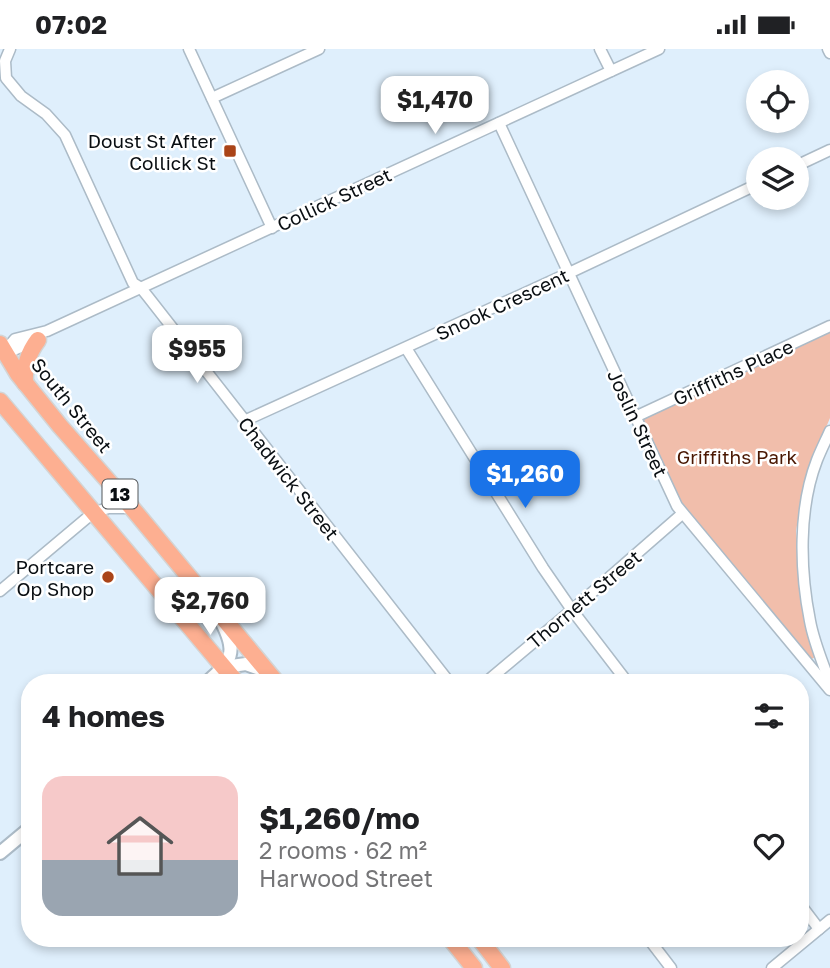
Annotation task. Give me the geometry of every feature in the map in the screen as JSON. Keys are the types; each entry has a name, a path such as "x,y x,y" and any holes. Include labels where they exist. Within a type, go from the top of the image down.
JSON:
{"main road":[{"path":"25,383 28,358 42,335"},
{"name":"South Street","path":"1,352 60,426 270,674"},
{"path":"0,388 12,416"},
{"name":"13","path":"0,401 230,674"},
{"path":"459,947 474,968"},
{"path":"485,947 502,968"}],"street":[{"name":"Chadwick Street","path":"10,49 5,61 6,78 21,96 46,114 65,135 133,283 141,288 443,674"},
{"path":"190,49 272,228"},
{"path":"212,98 319,49"},
{"path":"600,49 611,71"},
{"name":"Collick Street","path":"1,352 14,350 141,288 659,49"},
{"name":"Joslin Street","path":"499,123 672,498 682,514 830,690"},
{"path":"809,160 830,150"},
{"name":"Snook Crescent","path":"244,421 746,190"},
{"name":"Griffiths Place","path":"635,417 830,326"},
{"path":"406,348 542,568 621,674"},
{"path":"830,431 816,462 802,530 810,622 830,684"},
{"path":"0,591 94,512 109,507 132,508"},
{"name":"Thornett Street","path":"496,674 682,514"},
{"path":"214,607 230,640 230,652 224,667 216,674"},
{"path":"224,667 246,664 265,674"},
{"path":"0,853 21,836"},
{"path":"809,916 819,929"},
{"path":"809,937 830,920"},
{"path":"655,947 671,968"},
{"path":"772,968 797,947"}],"green space":[{"name":"Griffiths Park","path":"830,332 830,418 811,463 796,531 806,626 816,657 809,660 687,514 674,495 641,419"}],"place":[{"name":"Doust St After Collick St","path":"230,151"},
{"name":"Portcare Op Shop","path":"108,577"}]}
